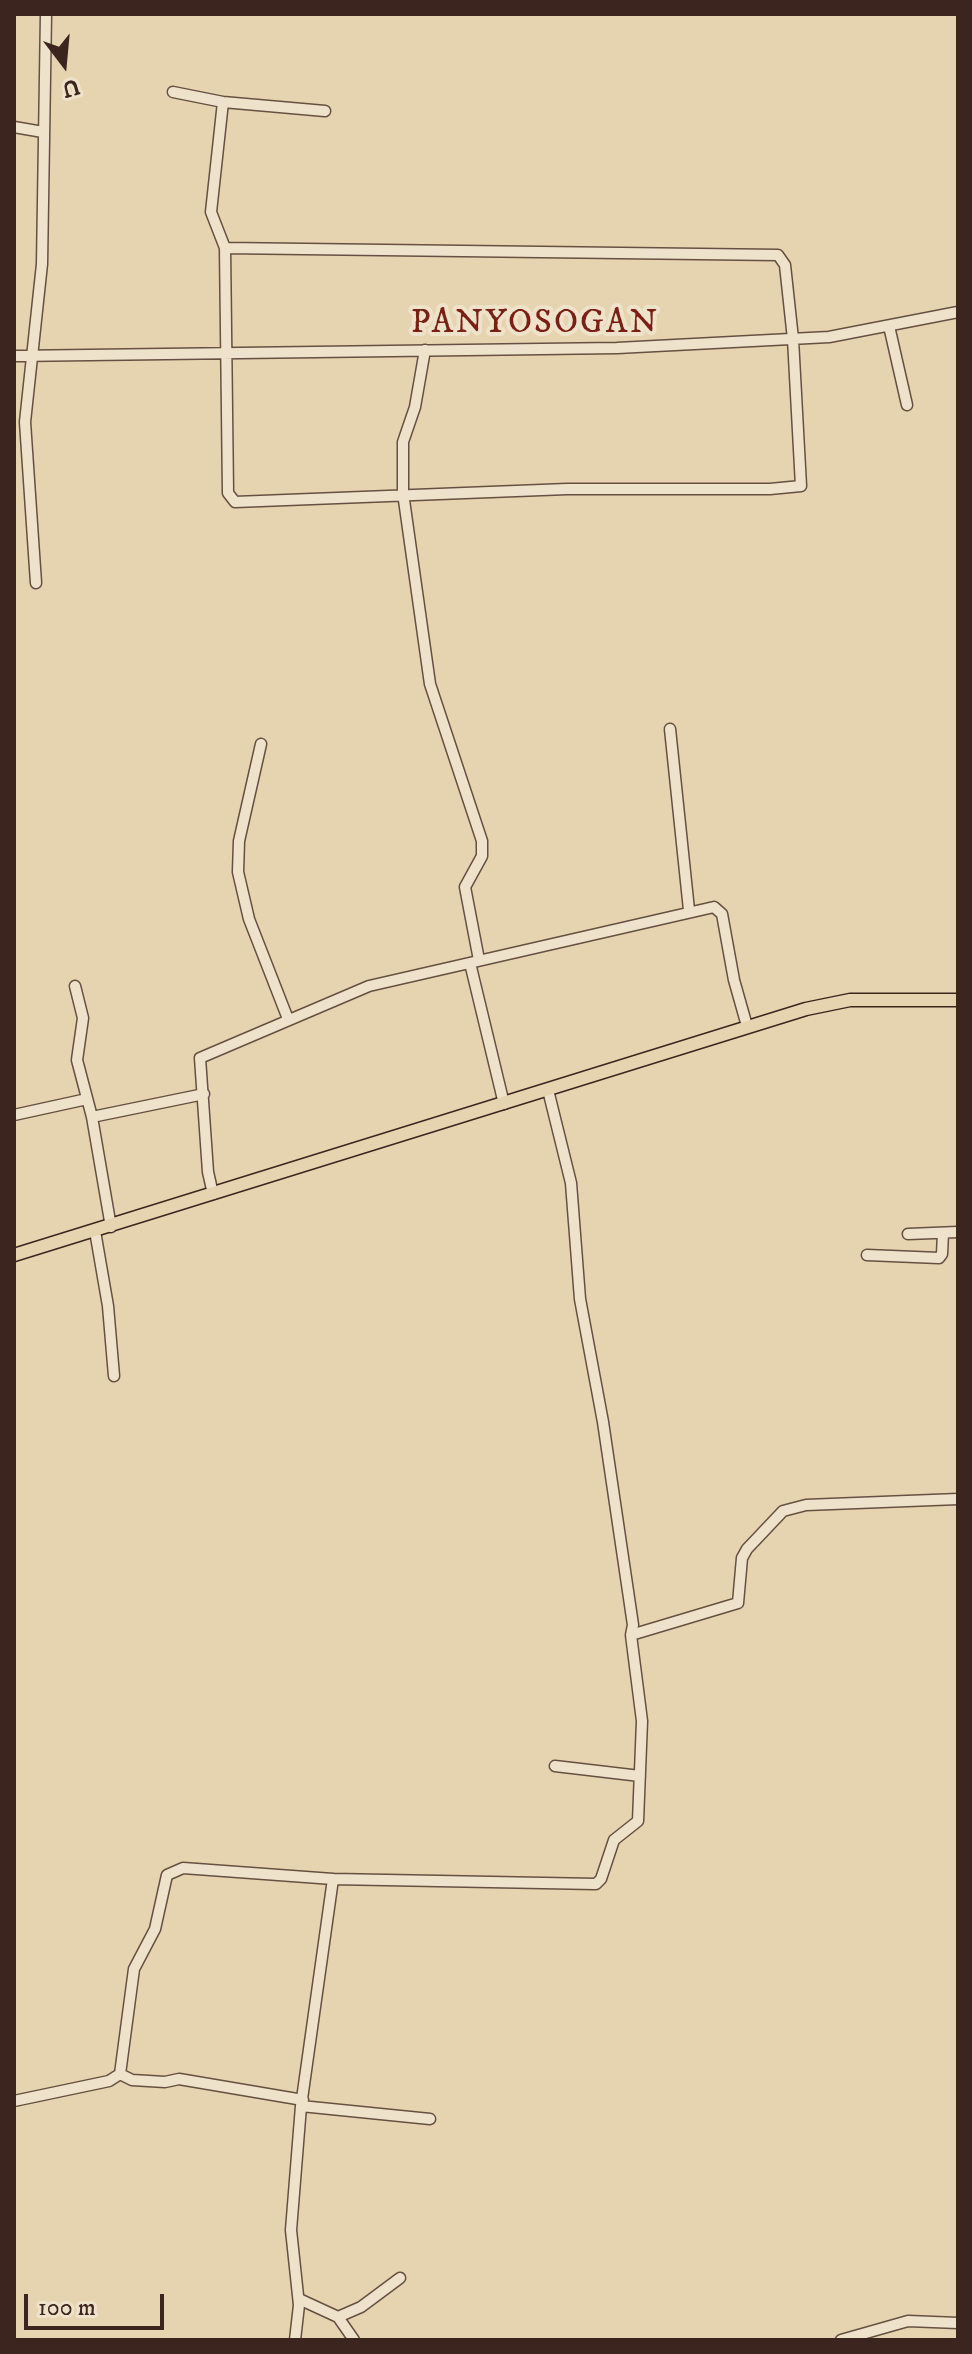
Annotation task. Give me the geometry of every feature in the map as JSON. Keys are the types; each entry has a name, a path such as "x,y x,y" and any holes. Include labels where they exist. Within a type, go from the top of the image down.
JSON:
{"main road":[{"path":"14,1255 747,1026 850,1000 958,1000"}],"street":[{"path":"36,583 25,422 42,264 46,14"},
{"path":"173,92 223,102 325,111"},
{"path":"223,102 211,212 225,248 228,493 235,502 403,493 799,488 803,472 793,339 785,265 775,255 225,248"},
{"path":"14,127 43,132"},
{"path":"14,356 617,348 829,337 958,312"},
{"path":"889,326 907,405"},
{"path":"425,350 415,407 403,442 403,493 430,684 482,841 482,856 465,887 475,962 504,1104"},
{"path":"670,729 689,910"},
{"path":"261,744 239,841 238,872 249,919 288,1019"},
{"path":"213,1194 208,1172 200,1058 369,986 689,910 714,907 722,914 747,1026"},
{"path":"75,986 83,1018 77,1060 92,1117 111,1227"},
{"path":"14,2101 109,2081 120,2074 134,1969 155,1929 167,1875 183,1868 198,1867 333,1879 596,1884 601,1879 614,1840 638,1821 642,1721 631,1635 633,1625 601,1408 580,1299 571,1183 548,1090"},
{"path":"92,1117 204,1094"},
{"path":"14,1115 87,1099"},
{"path":"95,1231 108,1306 114,1376"},
{"path":"908,1234 958,1232"},
{"path":"867,1255 939,1258 943,1233"},
{"path":"631,1635 738,1603 741,1599 742,1558 783,1511 806,1505 958,1499"},
{"path":"555,1766 640,1776"},
{"path":"295,2340 299,2299 291,2230 302,2103 333,1879"},
{"path":"120,2074 132,2080 165,2082 179,2079 302,2103 430,2119"},
{"path":"338,2317 361,2307 400,2278"},
{"path":"299,2299 338,2317 354,2340"},
{"path":"841,2340 908,2321 958,2323"}],"district":[{"name":"PANYOSOGAN","path":"535,325"}]}
